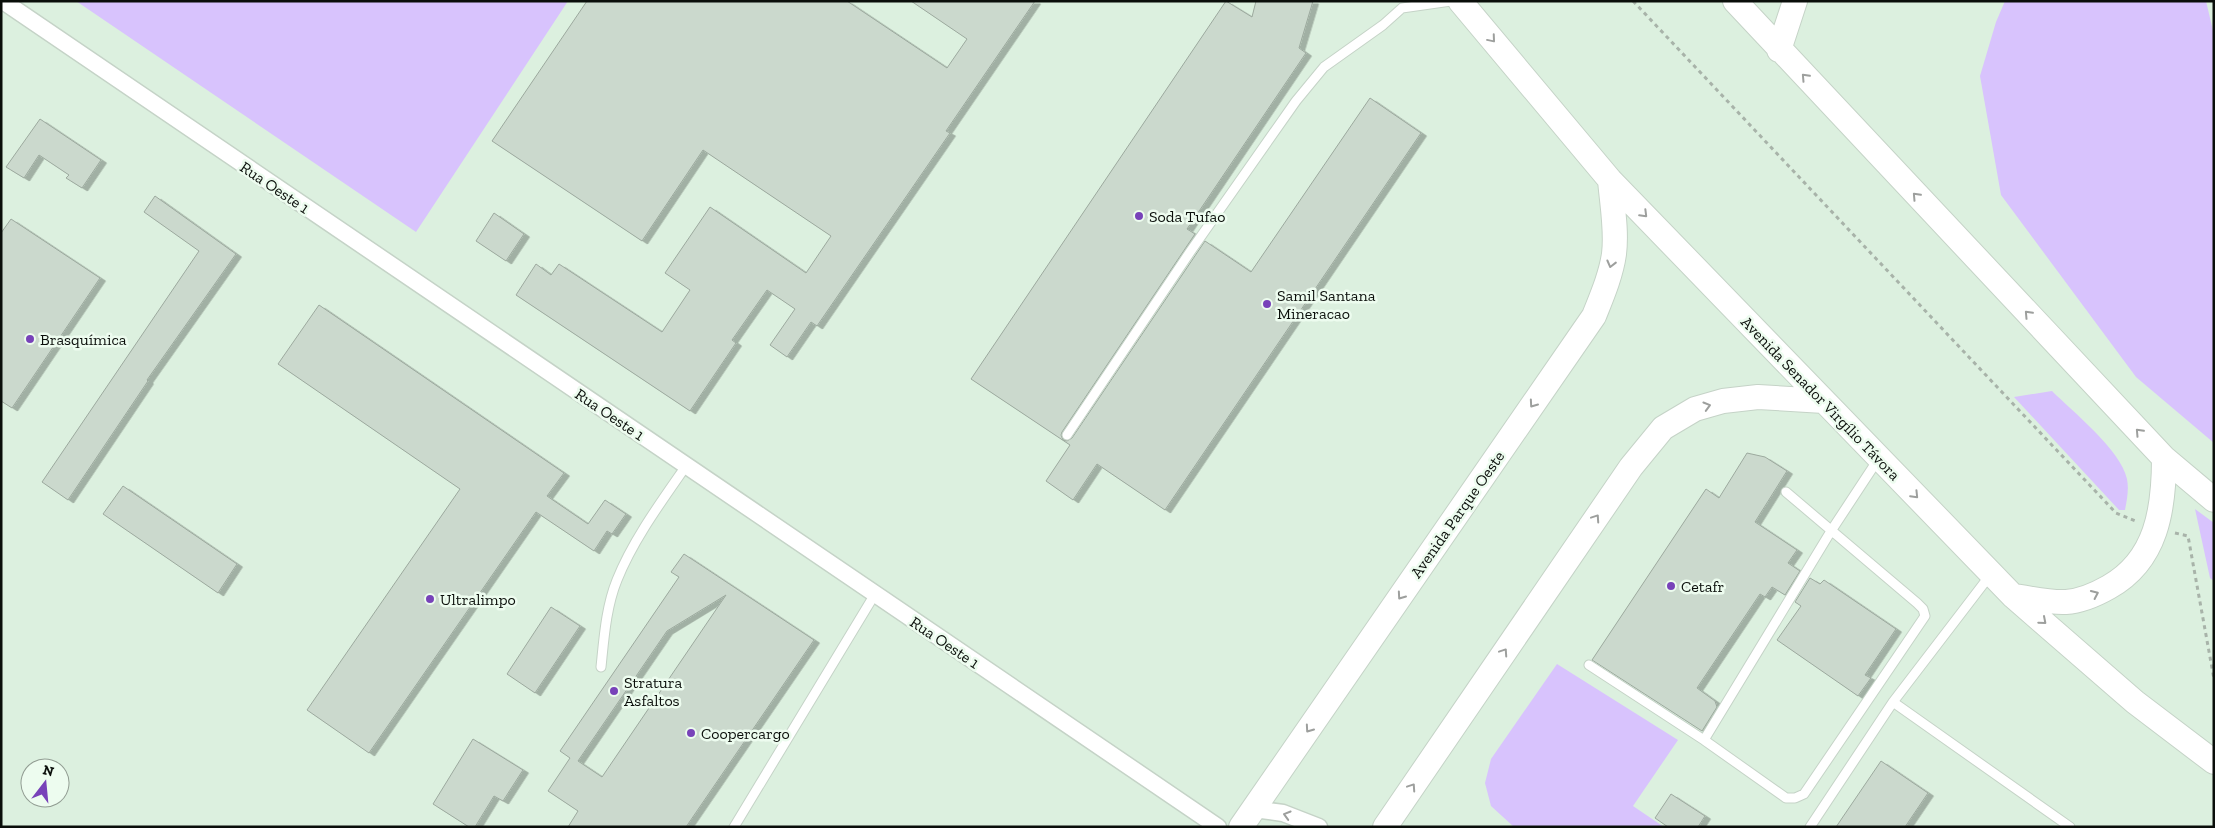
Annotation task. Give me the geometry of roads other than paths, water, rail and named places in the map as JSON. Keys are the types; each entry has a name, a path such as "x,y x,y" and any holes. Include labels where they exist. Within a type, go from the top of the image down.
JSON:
{"main road":[{"name":"Avenida Senador Virgílio Távora","path":"1460,1 1610,180 1991,574 2013,596 2135,702 2214,762"},
{"path":"1779,50 1795,1"},
{"path":"1748,6 1779,50 2164,458 2214,500"},
{"name":"Avenida Parque Oeste","path":"1247,818 1594,316 1605,287 1614,254 1610,180"},
{"path":"1385,827 1631,467 1664,428 1695,409 1723,401 1758,397 1824,401"},
{"path":"2013,596 2066,602 2092,597 2124,578 2145,554 2156,528 2164,490 2164,458"}],"street":[{"name":"Rua Oeste 1","path":"3,1 1218,827"},
{"path":"1247,818 1283,813 1319,827"}],"lane":[{"path":"1067,435 1196,244 1296,101 1324,67 1402,8 1451,1"},
{"path":"1704,740 1831,530 1879,458"},
{"path":"601,667 607,617 617,581 642,532 686,466"},
{"path":"1589,665 1704,740 1786,798 1795,798 1804,794 1925,616 1923,609 1917,603 1786,492"},
{"path":"1810,827 1893,702 1991,574"},
{"path":"734,827 875,594"},
{"path":"1893,702 2070,827"}],"place":[{"name":"Soda Tufao","path":"1139,216"},
{"name":"Samil Santana Mineracao","path":"1267,304"},
{"name":"Brasquímica","path":"30,339"},
{"name":"Cetafr","path":"1671,586"},
{"name":"Ultralimpo","path":"430,599"},
{"name":"Stratura Asfaltos","path":"614,691"},
{"name":"Coopercargo","path":"691,733"}]}
